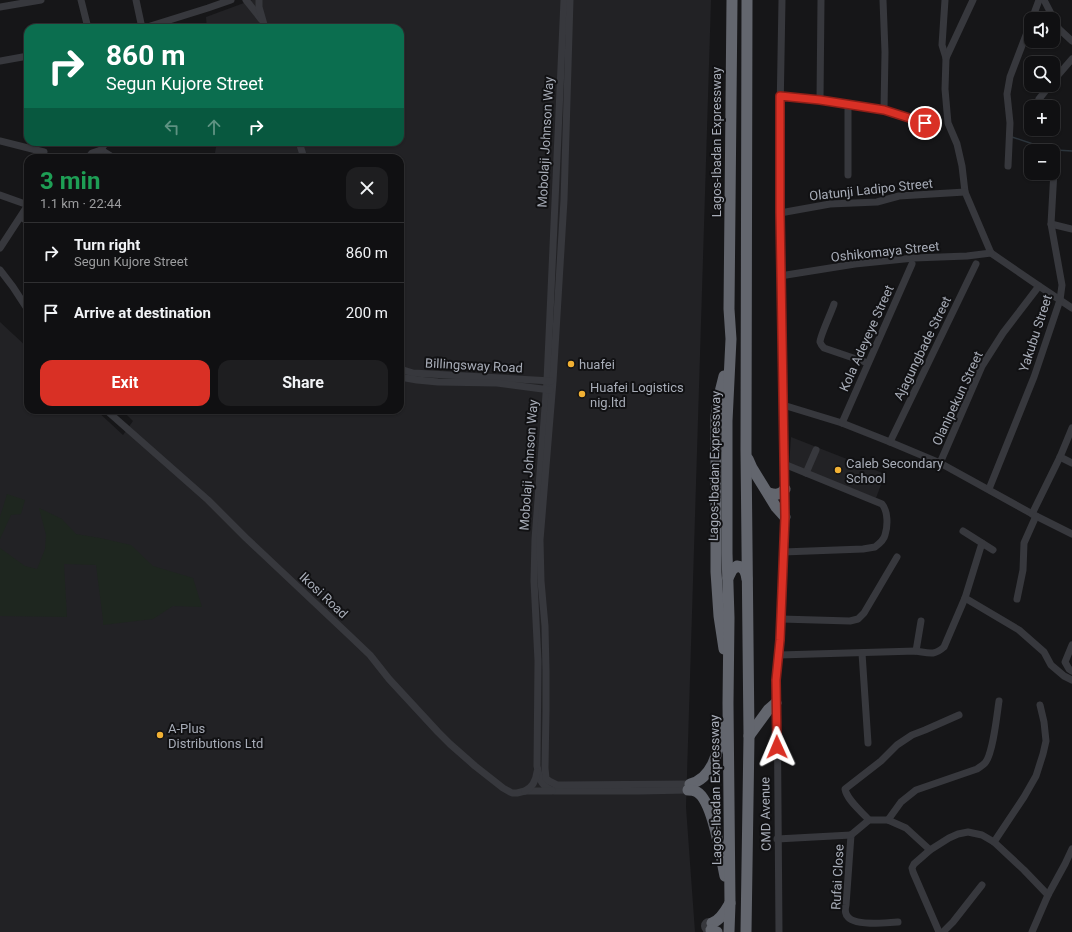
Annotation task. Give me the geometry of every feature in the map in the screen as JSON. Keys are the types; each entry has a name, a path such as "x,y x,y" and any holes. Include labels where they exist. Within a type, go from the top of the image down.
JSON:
{"highway":[{"name":"Lagos-Ibadan Expressway","path":"729,932 729,618 727,552 727,421 731,339 729,309 732,0"},
{"path":"746,932 749,736 746,450 748,0"},
{"path":"728,664 719,616 716,572 716,417 723,377 730,356 746,351"},
{"path":"746,450 748,460 752,468 769,493 776,507 785,517"},
{"path":"769,493 776,495 785,489"},
{"path":"728,578 734,568 737,566 740,567 746,572 748,586"},
{"path":"710,929 724,913 730,903 718,840 708,806 700,794 689,787 702,779 714,761 719,747 728,702"},
{"path":"749,736 768,710 776,703"}],"street":[{"path":"0,7 41,0"},
{"path":"81,0 87,24"},
{"path":"136,0 142,24"},
{"path":"156,24 231,0"},
{"path":"246,0 263,24"},
{"path":"259,0 264,24"},
{"name":"Mobolaji Johnson Way","path":"550,381 564,0"},
{"name":"Mobolaji Johnson Way","path":"540,779 537,766 538,661 534,581 535,539 550,381 564,200 570,0"},
{"name":"CMD Avenue","path":"779,932 776,680 781,619 785,517 780,276 780,96 782,0"},
{"path":"820,100 821,0"},
{"path":"883,0 885,52 884,110"},
{"path":"945,0 942,45 946,58 945,89 948,122 957,144 962,166 965,192 991,252 1072,308"},
{"path":"946,58 973,0"},
{"path":"1035,12 1039,0"},
{"path":"1044,0 1059,28 1072,41"},
{"path":"1008,166 1010,124 1007,94 1010,77 1024,40"},
{"path":"0,61 24,57"},
{"path":"1060,73 1072,59"},
{"path":"1039,100 1045,92"},
{"path":"780,96 820,100 884,110 893,114 936,125"},
{"path":"848,104 848,175"},
{"path":"0,141 44,152"},
{"path":"92,154 101,150 104,146"},
{"path":"101,150 108,154"},
{"name":"Yakubu Street","path":"989,489 1034,377 1060,300 1062,285 1051,224 1053,180"},
{"name":"Olatunji Ladipo Street","path":"780,213 830,204 877,202 899,196 965,192"},
{"path":"0,195 24,204"},
{"path":"0,248 24,212"},
{"path":"1051,224 1072,229"},
{"name":"Oshikomaya Street","path":"780,276 855,264 914,258 967,256 991,252"},
{"name":"Kola Adeyeye Street","path":"842,423 912,264"},
{"name":"Ajagungbade Street","path":"890,442 976,264"},
{"path":"0,270 24,304"},
{"name":"Olanipekun Street","path":"940,463 982,366 1003,334 1039,286"},
{"path":"834,304 822,335 820,342 822,346 868,363"},
{"name":"Billingsway Road","path":"404,370 413,373 550,381"},
{"name":"Billingsway Road","path":"404,378 438,382 497,383 549,390"},
{"name":"Mobolaji Johnson Way","path":"540,779 544,760 546,657 540,540 549,390"},
{"path":"783,405 842,423 940,463 1034,515 1072,534"},
{"name":"Ikosi Road","path":"111,414 208,500 370,655 411,703 450,744 475,766 503,788 512,793 552,788"},
{"path":"1017,599 1023,570 1024,543 1034,515 1072,428"},
{"path":"806,473 816,450"},
{"path":"1060,457 1072,463"},
{"path":"783,552 875,547 885,536 886,513 882,504 784,464"},
{"path":"963,531 993,550"},
{"path":"779,655 916,650 934,653 939,652 944,647 965,598 982,543"},
{"path":"781,619 850,621 858,619 864,613 897,557"},
{"path":"965,598 1019,630 1044,652 1051,665 1064,676 1072,680"},
{"path":"916,650 921,621"},
{"path":"1072,645 1065,662 1072,671"},
{"path":"862,653 868,743"},
{"path":"888,820 901,802 916,790 977,769 985,763 993,740 999,700"},
{"path":"994,842 1036,776 1046,741 1040,705"},
{"path":"869,820 849,799 846,794 846,789 881,761 897,745 912,735 959,715"},
{"path":"525,791 540,779 549,781 552,788 560,791 689,787"},
{"path":"552,788 562,785 689,787"},
{"path":"777,839 851,834 869,820 888,820 906,828 930,850"},
{"path":"939,932 912,868 914,864 930,850 958,834 968,832 982,835 994,842 1048,895"},
{"name":"Rufai Close","path":"851,834 845,911 847,916 850,920 862,923 898,922"},
{"path":"1032,932 1048,895 1069,866 1072,849"},
{"path":"943,932 953,922 982,885"}],"shaded area":[{"path":"252,0 711,0 686,807 695,932 0,932 0,322 24,344 24,414 100,414 123,435 133,421 126,414 404,414 404,154 215,154 216,146 404,146 404,24 207,24 206,17"},
{"name":"Caleb Secondary School","path":"791,437 885,474 876,498 789,465"},
{"path":"7,494 25,500 21,514 11,515 0,539 0,517"},
{"path":"39,508 62,519 76,534 131,545 153,566 193,578 202,607 173,606 153,619 103,625 96,565 64,564 67,617 0,616 0,548 25,566 37,569 45,549 46,535"}],"waterway":[{"path":"1012,137 1045,148 1072,151"}],"place":[{"name":"huafei","path":"571,364"},
{"name":"Huafei Logistics nig.ltd","path":"582,394"},
{"name":"Caleb Secondary School","path":"838,470"},
{"name":"A-Plus Distributions Ltd","path":"160,735"}],"route":[{"path":"777,747 776,680 780,640 785,517 779,171 780,96 820,100 884,110 925,123"}]}
